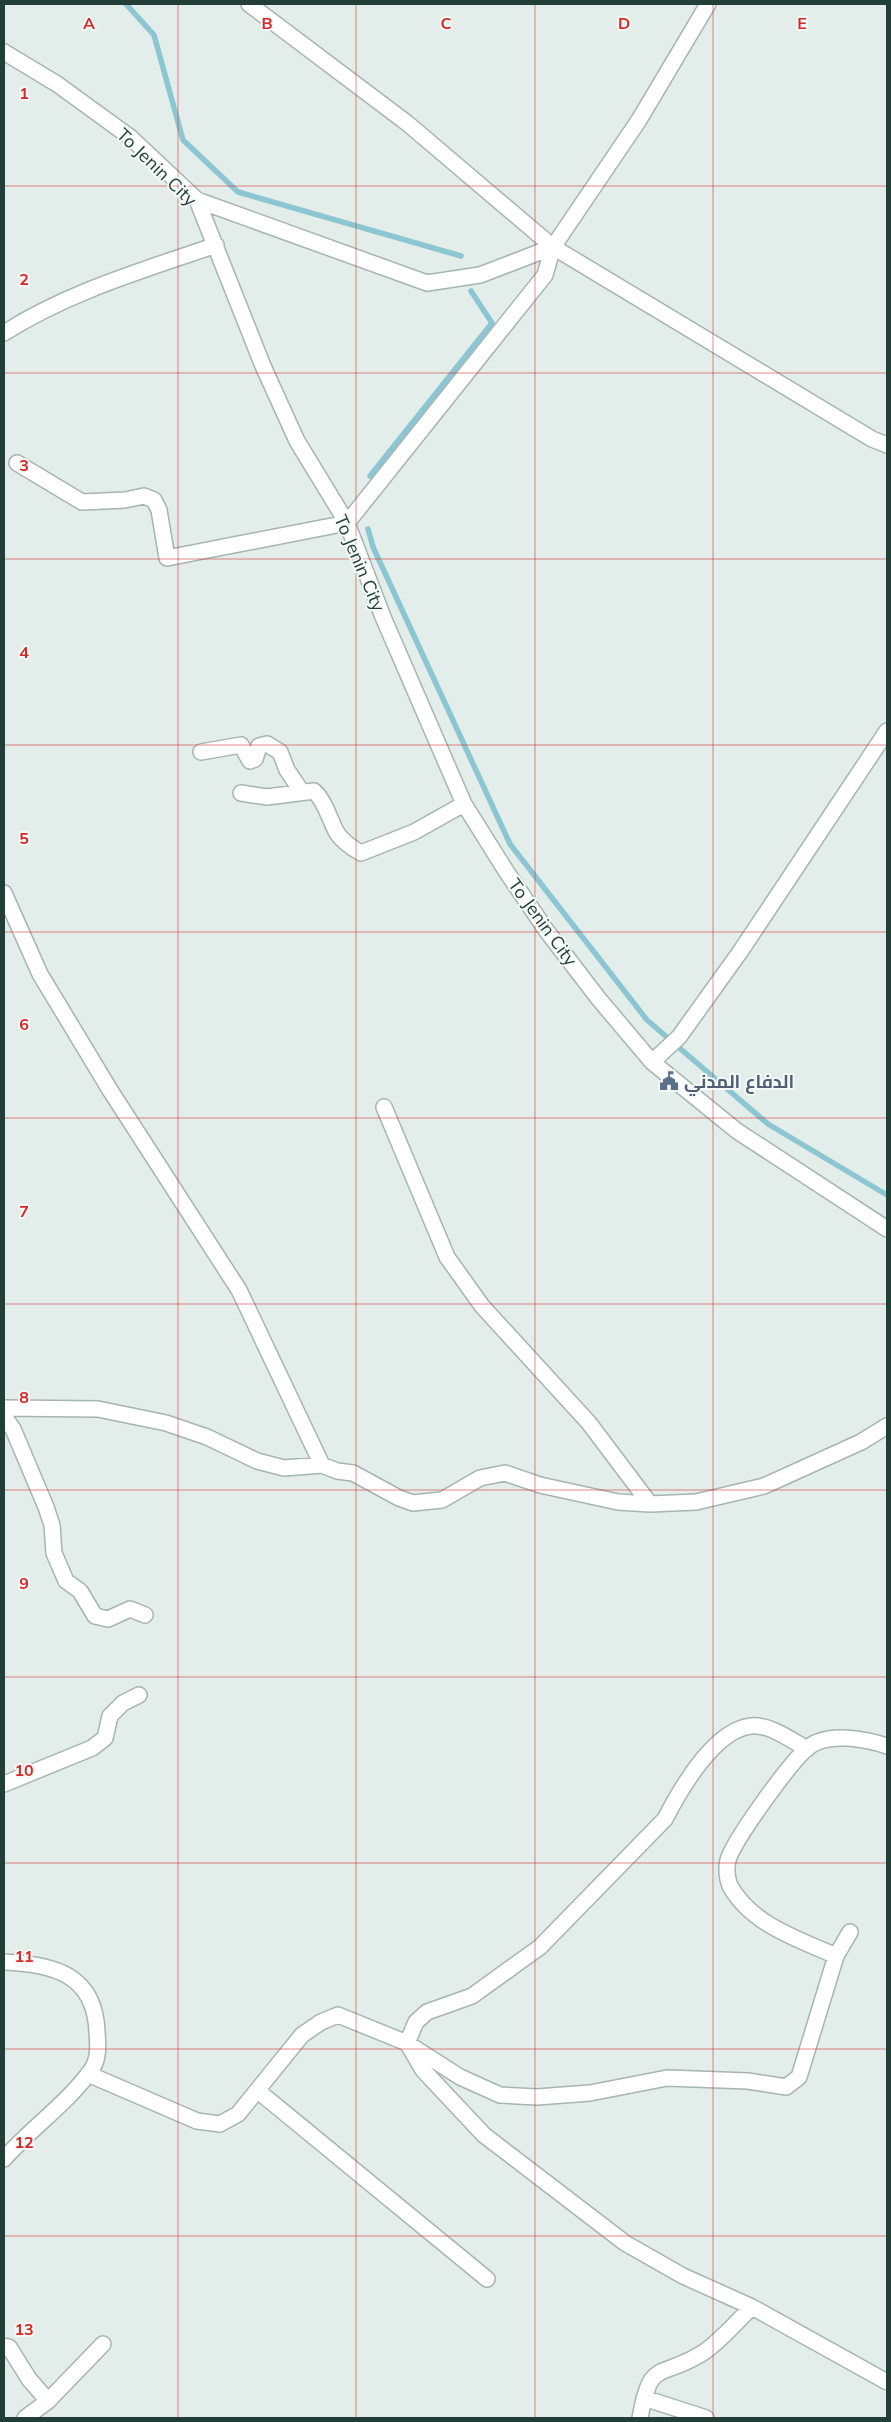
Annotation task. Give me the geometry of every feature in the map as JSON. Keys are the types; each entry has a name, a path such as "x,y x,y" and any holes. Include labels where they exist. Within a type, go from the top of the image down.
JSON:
{"street":[{"path":"249,4 407,123 553,247 872,439 887,445"},
{"path":"16,463 82,502 125,500 144,496 154,500 159,510 167,558 346,523 545,275 553,247 639,120 708,4"},
{"name":"To Jenin City","path":"4,52 57,84 130,137 197,200 263,366 297,441 346,523 383,617 464,804 546,930 598,998 652,1062 737,1131 887,1229"},
{"path":"197,200 427,283 480,275 553,247"},
{"path":"4,333 25,319 121,278 216,245"},
{"path":"652,1062 679,1037 735,960 887,731"},
{"path":"201,752 242,745 250,761 255,759 259,746 266,744 280,752 287,770 302,792"},
{"path":"241,793 267,797 314,791 321,797 338,834 348,845 362,853 414,832 464,804"},
{"path":"4,893 40,974 110,1090 239,1290 322,1465"},
{"path":"384,1107 447,1257 482,1306 589,1424 650,1504"},
{"path":"4,1408 98,1409 174,1426 207,1437 257,1461 284,1468 322,1465 337,1471 353,1473 399,1498 413,1503 442,1500 480,1478 505,1474 540,1485 618,1502 650,1504 696,1502 764,1486 861,1442 887,1426"},
{"path":"4,1416 13,1429 46,1507 52,1525 54,1554 66,1581 80,1591 94,1616 108,1619 130,1610 145,1615"},
{"path":"4,1784 92,1748 106,1738 110,1716 123,1703 140,1695"},
{"path":"407,2043 416,2022 427,2012 472,1996 540,1947 656,1830 665,1819 676,1796 700,1762 723,1739 750,1726 763,1727 807,1749"},
{"path":"836,1956 778,1931 753,1914 730,1886 727,1873 728,1860 735,1845 774,1787 807,1749 825,1740 875,1742 887,1746"},
{"path":"88,2074 197,2121 220,2124 238,2114 302,2035 321,2022 338,2016 407,2043 460,2077 500,2095 537,2097 590,2093 667,2078 748,2081 786,2087 799,2078 836,1956 850,1932"},
{"path":"4,1962 34,1964 59,1970 74,1979 85,1990 92,2002 97,2029 98,2053 93,2068 74,2091 19,2141 4,2159"},
{"path":"407,2043 423,2070 478,2129 625,2243 682,2276 752,2307 887,2382"},
{"path":"258,2091 488,2279"},
{"path":"640,2418 646,2387 653,2376 664,2369 701,2354 752,2307"},
{"path":"25,2418 48,2401 103,2344"},
{"path":"4,2346 9,2347 29,2379 48,2401"},
{"path":"644,2398 706,2418"}],"waterway":[{"path":"126,4 154,35 183,140 238,192 461,256"},
{"path":"370,476 492,323 471,291"},
{"path":"368,529 373,547 510,844 647,1020 768,1124 887,1195"}],"place":[{"name":"الدفاع المدني","path":"669,1081"}]}
